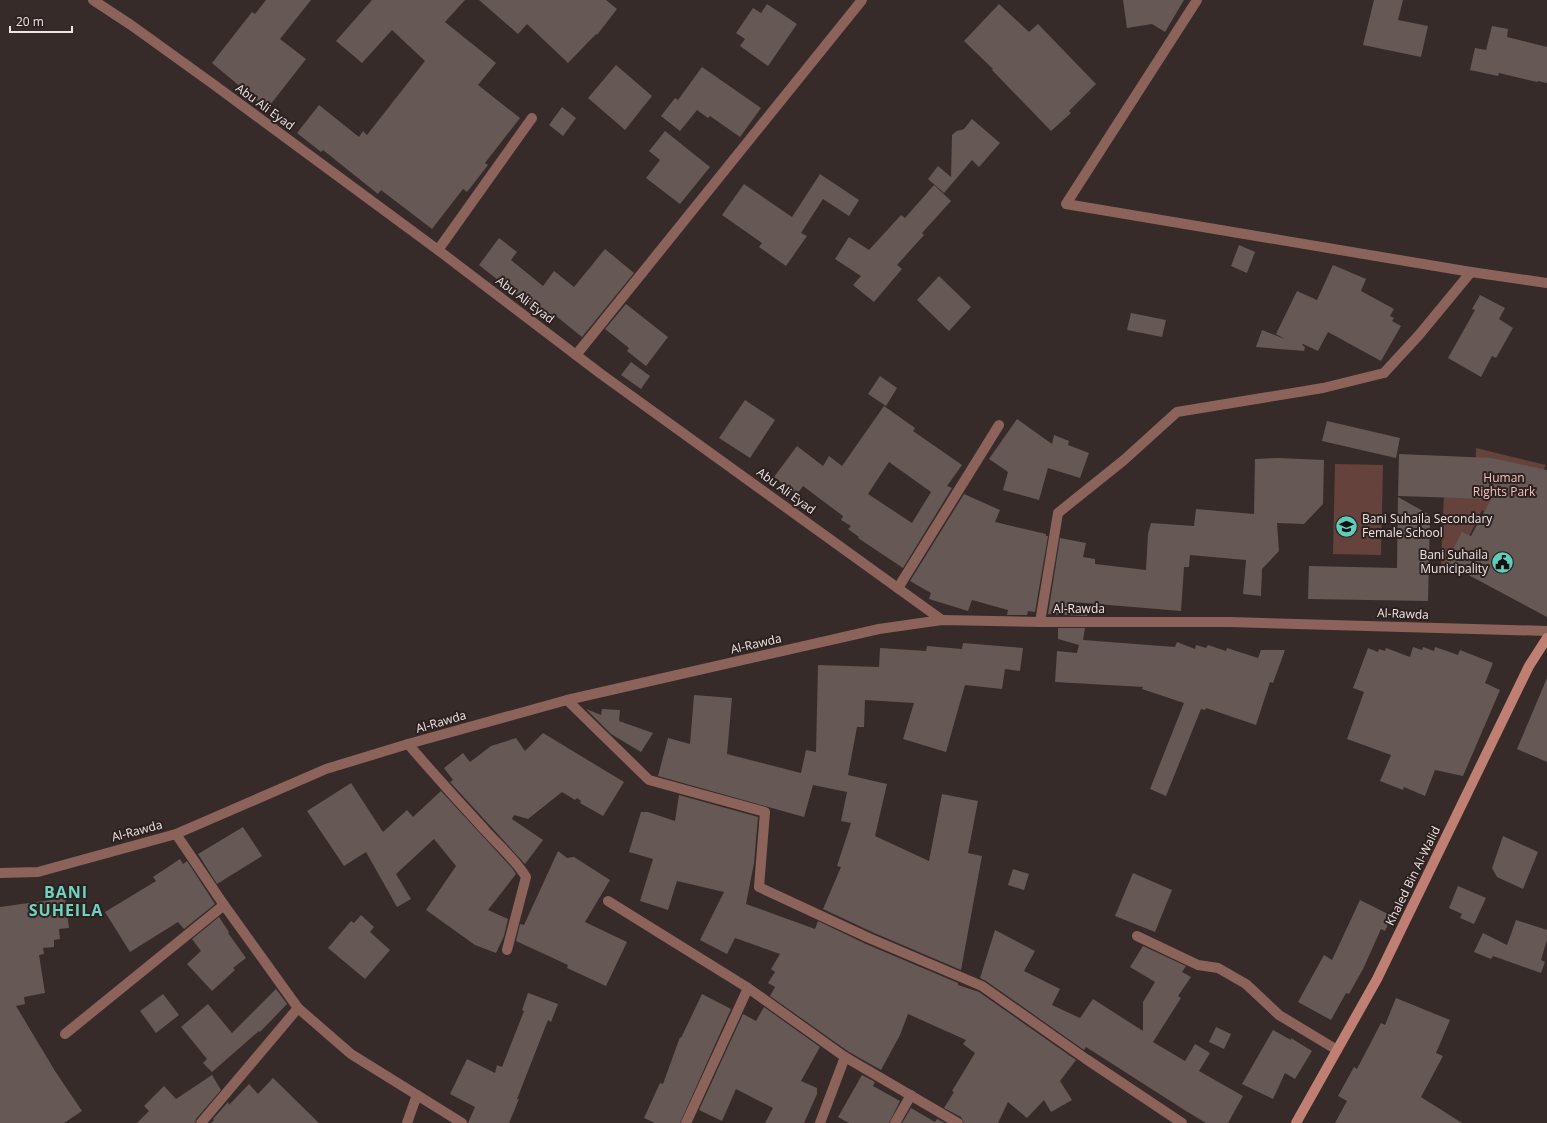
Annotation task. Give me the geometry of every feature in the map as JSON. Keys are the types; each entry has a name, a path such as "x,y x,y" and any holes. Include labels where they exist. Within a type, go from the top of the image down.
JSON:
{"street":[{"name":"Abu Ali Eyad","path":"93,0 131,25 438,250 601,374 942,620"},
{"path":"576,355 862,0"},
{"path":"1197,0 1066,204 1471,272 1547,283"},
{"path":"438,250 532,118"},
{"path":"1040,622 1058,513 1124,460 1177,412 1323,388 1384,373 1420,335 1471,272"},
{"path":"898,588 999,425"},
{"name":"Al-Rawda","path":"0,873 38,872 176,834 326,769 408,744 567,700 879,629 942,620 1040,622 1229,622 1547,631"},
{"name":"Khaled Bin Al-Walid","path":"1296,1123 1377,979 1529,666 1547,638"},
{"path":"567,700 649,780 765,812 759,887 869,938 982,986 1086,1059 1182,1123"},
{"path":"408,744 458,801 519,866 526,877 507,950"},
{"path":"176,834 224,905 298,1008 351,1054 462,1123"},
{"path":"608,901 748,988 845,1057 958,1123"},
{"path":"65,1034 224,905"},
{"path":"1137,936 1198,965 1218,968 1246,984 1279,1015 1337,1050"},
{"path":"686,1123 748,988"},
{"path":"201,1123 298,1008"},
{"path":"820,1123 845,1057"},
{"path":"407,1123 417,1095"},
{"path":"895,1123 911,1095"}],"green space":[{"name":"Human Rights Park","path":"1476,448 1546,465 1514,526 1482,510 1451,573 1441,565 1444,493 1475,493"},
{"path":"1335,464 1383,465 1381,555 1333,554"}],"building":[{"path":"266,0 311,0 280,39 306,59 267,109 212,63 252,12 255,14"},
{"path":"372,0 465,0 445,22 496,63 478,85 520,118 485,163 488,165 467,192 463,189 432,229 381,190 378,194 323,150 321,152 297,133 319,105 359,137 363,131 367,135 425,61 392,30 362,63 336,41"},
{"path":"479,0 606,0 617,9 597,35 596,34 568,63 527,24 518,34"},
{"path":"1123,0 1184,0 1165,32 1152,24 1127,28"},
{"path":"1374,0 1403,0 1398,20 1428,26 1421,57 1363,45"},
{"path":"767,4 797,24 768,66 740,46 745,39 736,33 753,8 761,13"},
{"path":"999,4 1029,32 1038,24 1096,84 1069,111 1071,113 1051,131 992,70 993,69 964,41"},
{"path":"1492,26 1508,29 1507,37 1547,47 1547,83 1499,73 1498,76 1470,70 1475,48 1486,50"},
{"path":"616,65 652,96 625,130 588,98"},
{"path":"702,67 761,108 740,137 710,116 708,118 697,110 680,131 661,116 675,98 678,100"},
{"path":"562,107 576,118 563,136 549,125"},
{"path":"972,119 1000,143 979,167 972,160 944,193 928,179 938,166 951,177 952,135 957,131 964,129"},
{"path":"665,131 710,167 680,204 646,178 660,160 649,151"},
{"path":"820,174 859,200 849,216 823,199 801,233 807,236 786,266 759,247 762,243 722,215 744,184 792,217"},
{"path":"934,185 951,201 922,233 924,235 897,265 902,269 874,302 853,285 861,276 835,259 849,237 869,250 901,215 905,218"},
{"path":"499,238 517,252 511,260 543,286 554,271 574,287 605,249 634,273 582,337 556,316 551,322 479,265"},
{"path":"1239,245 1255,252 1247,273 1231,266"},
{"path":"1333,265 1366,279 1361,291 1394,309 1390,316 1394,318 1392,321 1401,326 1381,361 1328,332 1318,351 1303,344 1302,345 1305,347 1304,351 1256,347 1262,330 1285,339 1276,334 1297,291 1317,300"},
{"path":"939,276 971,307 949,331 917,300"},
{"path":"1480,295 1505,308 1499,319 1513,328 1496,358 1492,356 1481,377 1448,358 1475,310 1472,309"},
{"path":"626,304 668,337 646,366 627,351 629,348 605,329"},
{"path":"1131,313 1166,320 1162,337 1127,330"},
{"path":"631,362 650,376 641,389 621,375"},
{"path":"880,376 897,388 886,406 868,394"},
{"path":"745,400 775,420 750,458 719,438"},
{"path":"884,406 915,428 913,431 962,465 947,486 952,488 903,568 858,538 859,537 848,529 851,526 841,520 843,516 803,486 797,494 774,477 797,446 823,466 829,456 842,466","holes":["889,462 931,492 912,523 868,494"]},
{"path":"1017,419 1052,444 1054,435 1069,441 1068,445 1089,453 1080,478 1048,468 1039,500 1003,490 1008,472 989,459"},
{"path":"1327,421 1400,438 1396,458 1322,441"},
{"path":"1399,454 1492,458 1547,470 1547,617 1446,563 1462,532 1471,536 1491,499 1398,496"},
{"path":"1278,458 1324,460 1323,504 1304,524 1277,523 1279,551 1262,569 1261,596 1243,594 1246,560 1190,555 1189,567 1184,567 1181,611 1073,602 1073,605 1088,611 1087,616 1048,614 1060,538 1086,543 1083,557 1095,559 1095,564 1146,570 1148,534 1151,523 1194,526 1196,509 1254,514 1255,459"},
{"path":"964,494 1000,510 995,522 1046,534 1046,536 1048,536 1035,612 1028,611 1027,615 1007,615 1008,610 972,600 968,611 929,599 931,593 910,581"},
{"path":"1398,497 1430,515 1428,601 1308,599 1309,566 1397,568"},
{"path":"1058,628 1085,628 1083,640 1175,647 1177,642 1195,649 1196,645 1206,648 1208,645 1226,651 1227,648 1258,658 1261,650 1285,650 1273,683 1270,682 1256,725 1206,708 1205,710 1201,709 1166,796 1150,789 1184,703 1142,689 1143,687 1055,682 1057,651 1077,653 1079,645 1058,639"},
{"path":"963,643 1023,648 1020,671 1005,669 1002,689 965,685 946,752 903,739 914,703 865,700 864,727 857,727 848,775 887,784 875,836 929,861 942,794 978,801 968,853 982,856 961,970 872,932 823,909 841,867 837,866 851,823 841,821 847,792 813,785 804,817 658,776 668,738 690,744 694,695 732,698 727,754 801,773 806,750 816,752 818,665 879,667 880,648 926,651 927,646 962,649"},
{"path":"1413,647 1422,650 1423,647 1434,651 1435,647 1458,655 1460,650 1493,663 1485,683 1500,690 1463,776 1435,770 1425,796 1404,787 1403,790 1380,781 1391,755 1347,739 1364,692 1353,688 1368,648 1378,652 1379,649 1385,651 1386,648 1410,657"},
{"path":"1547,678 1547,762 1517,749"},
{"path":"586,709 601,715 602,709 620,710 619,721 653,733 641,752 611,734"},
{"path":"543,733 624,782 603,816 580,803 581,801 577,798 575,800 562,792 528,819 514,815 512,819 543,840 525,864 450,782 453,780 444,768 463,753 470,762 491,746 516,738 525,751"},
{"path":"351,783 383,832 407,810 413,817 441,791 512,868 516,874 488,910 508,919 504,936 496,953 475,945 426,910 456,866 434,839 396,874 411,899 397,907 366,852 344,866 307,811"},
{"path":"679,795 758,817 754,863 746,904 815,929 818,921 866,944 958,983 958,985 979,992 1076,1060 1060,1081 1072,1100 1051,1112 1044,1100 1027,1118 1008,1102 998,1123 964,1123 961,1117 944,1108 954,1092 952,1091 975,1053 963,1044 966,1040 908,1014 900,1035 881,1070 849,1052 770,996 775,987 768,983 775,972 771,969 780,954 735,938 727,954 700,940 724,892 677,881 668,910 640,901 653,859 629,852 641,812 648,812 675,821"},
{"path":"243,827 262,856 217,884 198,854"},
{"path":"1503,836 1538,852 1523,889 1497,877 1492,868"},
{"path":"558,851 567,858 574,857 610,880 585,922 627,942 606,986 567,968 568,965 516,941 520,924 524,925"},
{"path":"180,859 183,864 187,861 215,904 184,929 178,922 130,952 105,912 156,881 153,877"},
{"path":"1013,869 1029,874 1024,890 1008,885"},
{"path":"1133,873 1172,890 1155,932 1115,916"},
{"path":"1458,886 1486,898 1474,924 1460,918 1462,914 1449,908"},
{"path":"65,898 69,928 59,929 60,939 54,940 54,947 43,948 44,954 39,955 45,993 24,997 25,1004 16,1006 55,1071 82,1111 64,1123 0,1123 0,907"},
{"path":"1360,900 1392,916 1385,931 1381,929 1363,969 1349,994 1346,993 1331,1020 1298,1002 1324,955 1332,960"},
{"path":"361,915 374,927 370,932 390,950 365,979 328,948 351,921 354,923"},
{"path":"219,917 229,932 228,933 246,958 233,968 235,970 212,991 187,964 201,951 192,939"},
{"path":"1516,920 1547,930 1547,940 1541,960 1545,962 1541,973 1493,956 1491,959 1474,952 1483,933 1507,945"},
{"path":"995,930 1035,951 1024,971 1060,989 1052,1005 1080,1018 1093,999 1143,1031 1143,1002 1155,982 1130,967 1143,946 1186,966 1182,972 1191,977 1178,996 1181,998 1153,1042 1185,1061 1195,1044 1210,1053 1199,1071 1243,1096 1228,1123 1206,1123 1086,1047 1084,1050 980,978"},
{"path":"276,989 287,1004 260,1032 259,1031 212,1072 203,1063 207,1059 181,1027 208,1004 232,1033"},
{"path":"528,993 558,1004 551,1022 548,1020 509,1123 468,1123 475,1107 450,1094 467,1059 495,1073 497,1065 502,1067 524,1011 522,1010"},
{"path":"163,994 179,1015 156,1033 140,1011"},
{"path":"702,994 731,1009 680,1123 655,1123 644,1118 660,1083 663,1084 680,1037 681,1038"},
{"path":"1396,998 1450,1020 1436,1053 1443,1056 1421,1097 1462,1123 1335,1123 1347,1101 1338,1096 1354,1067 1357,1069 1381,1023 1385,1025"},
{"path":"764,1007 820,1047 801,1081 817,1088 817,1094 804,1123 765,1123 773,1108 736,1089 722,1121 699,1110 743,1014 756,1021"},
{"path":"1216,1027 1231,1034 1224,1049 1209,1042"},
{"path":"1273,1030 1291,1040 1291,1038 1312,1051 1295,1079 1285,1073 1273,1099 1242,1084"},
{"path":"212,1075 221,1090 196,1119 195,1123 137,1123 149,1111 144,1106 164,1086 176,1099"},
{"path":"862,1075 875,1082 873,1086 900,1101 889,1123 849,1123 838,1117"},
{"path":"273,1078 319,1123 211,1123 228,1102 229,1105 249,1084 258,1094"},
{"path":"911,1108 935,1122 937,1119 945,1123 902,1123"}],"place":[{"name":"Bani Suhaila Secondary Female School","path":"1347,526"},
{"name":"Bani Suhaila Municipality","path":"1503,562"}],"district":[{"name":"BANI SUHEILA","path":"66,901"}]}
